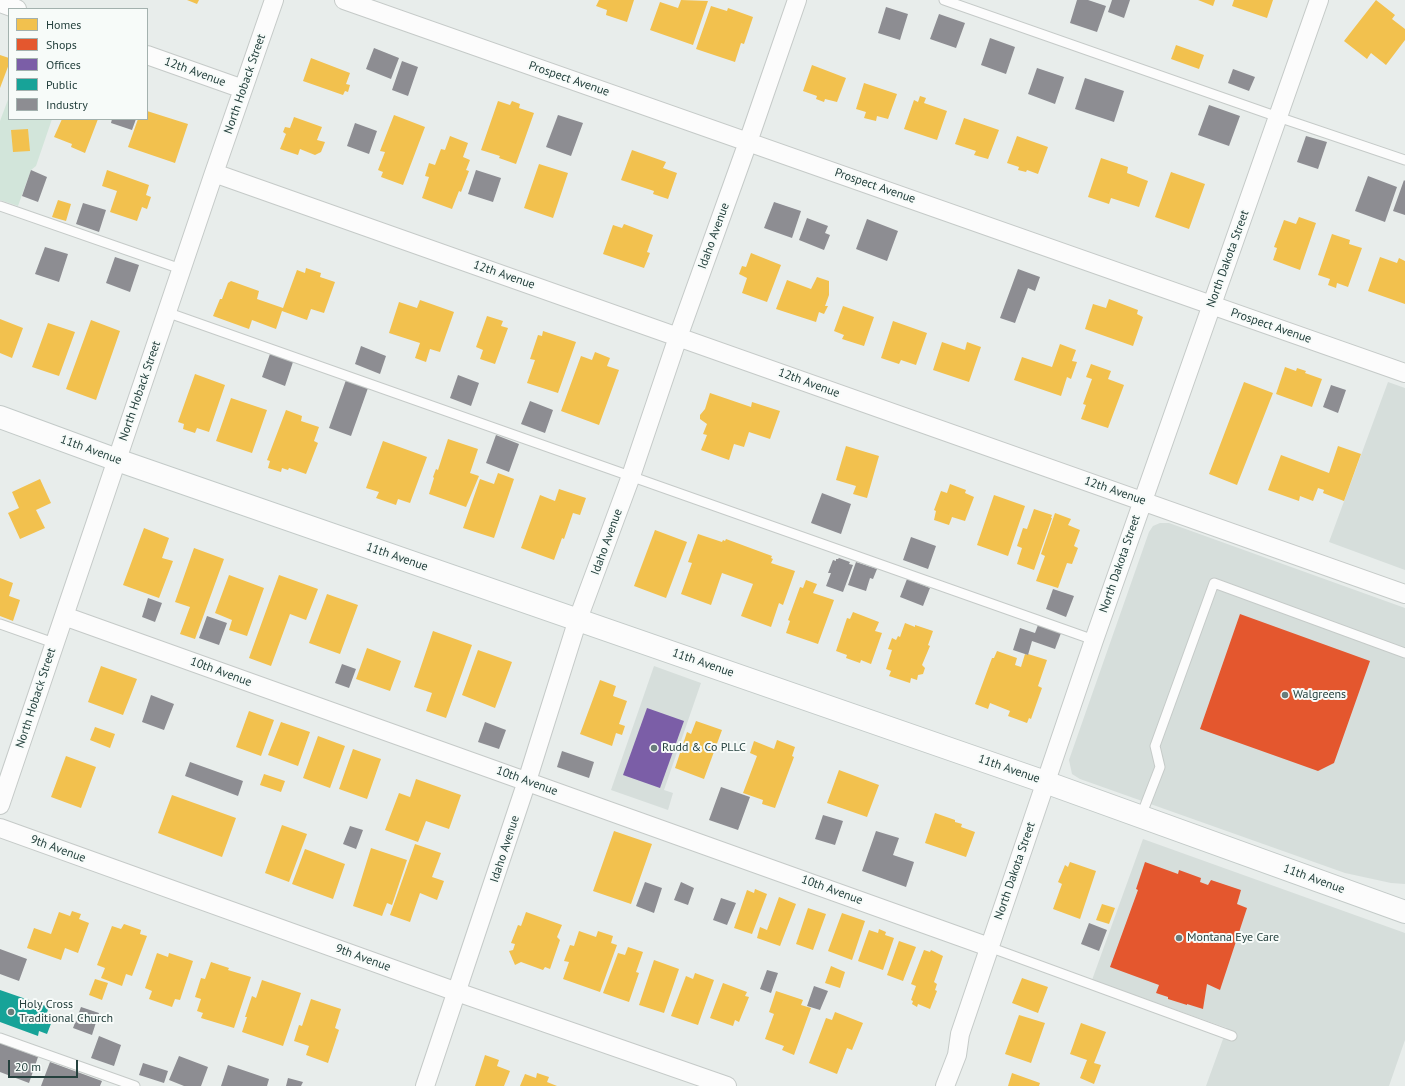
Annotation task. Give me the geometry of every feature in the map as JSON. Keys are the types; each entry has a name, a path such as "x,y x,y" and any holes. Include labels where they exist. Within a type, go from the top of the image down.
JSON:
{"main road":[{"name":"11th Avenue","path":"0,417 117,460 1045,782 1405,912"}],"street":[{"name":"North Hoback Street","path":"0,805 166,312 274,0"},
{"name":"Prospect Avenue","path":"344,0 1405,373"},
{"name":"Idaho Avenue","path":"425,1086 527,781 578,619 631,476 678,337 797,0"},
{"name":"North Dakota Street","path":"946,1086 957,1056 960,1034 1045,782 1142,501 1319,0"},
{"path":"0,3 14,8"},
{"name":"12th Avenue","path":"148,55 243,89"},
{"name":"12th Avenue","path":"214,173 1405,594"},
{"name":"10th Avenue","path":"64,616 989,947"},
{"name":"9th Avenue","path":"0,828 457,992 727,1086"}],"lane":[{"path":"944,0 1405,160"},
{"path":"0,206 181,269"},
{"path":"166,312 1094,640"},
{"path":"1141,816 1160,766 1155,746 1214,583 1405,653"},
{"path":"0,624 54,643"},
{"path":"989,947 1232,1036"},
{"path":"0,1038 135,1086"}],"shaded area":[{"path":"1388,382 1405,388 1405,570 1329,542"},
{"path":"1160,523 1169,523 1405,608 1405,884 1391,883 1345,873 1080,779 1072,774 1069,760 1149,532 1153,526"},
{"path":"654,666 701,683 664,790 673,793 668,810 611,790"},
{"path":"1143,839 1405,933 1405,1040 1389,1086 1206,1086 1227,1028 1092,980"}],"green space":[{"path":"8,100 8,120 52,120 36,166 31,170 18,206 0,200 0,121"}],"building: Homes":[{"path":"187,0 199,0 197,4"},
{"path":"599,0 634,0 627,22 606,15 607,10 596,6"},
{"path":"681,0 708,1 693,45 650,30 660,2 678,8"},
{"path":"1198,0 1215,0 1213,6"},
{"path":"1234,0 1273,0 1267,18 1232,6"},
{"path":"1376,0 1395,15 1392,19 1405,29 1405,40 1386,65 1371,53 1367,59 1344,41"},
{"path":"711,6 727,11 728,8 753,17 744,44 741,43 735,62 696,49"},
{"path":"1176,45 1204,55 1199,69 1171,59"},
{"path":"0,55 8,58 8,67 0,88"},
{"path":"311,58 350,73 346,84 350,85 348,92 345,91 343,95 303,81"},
{"path":"812,65 846,78 837,102 825,99 824,102 816,99 817,96 803,91"},
{"path":"864,83 897,94 888,119 877,116 876,121 864,118 866,112 856,109"},
{"path":"920,96 926,98 924,103 947,111 937,140 904,129 914,100 918,102"},
{"path":"498,101 510,105 512,101 520,104 519,108 534,113 516,164 499,158 500,156 481,150"},
{"path":"148,111 188,124 175,163 128,147 138,120 148,120"},
{"path":"394,115 425,127 403,185 381,177 383,172 378,170 385,152 380,151"},
{"path":"294,117 322,127 317,140 325,142 321,152 315,155 300,149 298,155 280,149 286,134 283,132 285,127 290,128"},
{"path":"964,118 999,130 988,159 974,155 976,151 955,144"},
{"path":"62,120 98,120 85,153 71,147 72,144 54,137"},
{"path":"28,129 30,151 13,152 11,130"},
{"path":"450,136 468,143 463,157 470,160 466,170 469,171 461,192 459,191 452,209 422,198 429,177 425,176 429,163 435,165 441,149 445,150"},
{"path":"1017,136 1048,147 1038,174 1027,170 1026,172 1018,170 1019,167 1007,163"},
{"path":"632,150 666,162 663,168 677,173 668,199 653,194 654,191 621,180"},
{"path":"1101,158 1128,167 1127,173 1148,181 1139,207 1111,198 1109,204 1088,197"},
{"path":"539,164 568,173 553,218 524,208"},
{"path":"107,170 149,185 146,195 151,197 147,209 142,207 137,221 110,212 117,191 102,186"},
{"path":"1171,172 1205,184 1189,229 1155,217"},
{"path":"58,200 71,204 66,221 52,217"},
{"path":"1299,217 1316,223 1300,270 1273,260 1277,248 1274,247 1284,220 1296,224"},
{"path":"624,224 653,235 647,252 650,253 644,268 603,254 613,225 622,228"},
{"path":"1332,234 1350,240 1349,244 1362,248 1348,287 1337,283 1336,288 1328,285 1330,279 1318,275"},
{"path":"751,253 781,265 767,302 742,293 747,278 739,274 742,266 746,267"},
{"path":"1380,257 1397,263 1399,258 1405,261 1405,304 1368,291"},
{"path":"306,268 321,273 320,277 335,282 324,313 311,309 307,320 282,311 276,329 252,320 249,329 213,316 228,283 231,281 259,291 257,299 283,308 297,270 305,273"},
{"path":"817,277 829,281 829,295 825,306 828,306 824,314 819,312 816,322 776,309 787,280 811,289"},
{"path":"1109,299 1138,310 1137,314 1143,317 1133,346 1085,329 1093,304 1106,308"},
{"path":"420,300 454,312 440,352 430,349 426,362 415,358 420,343 389,333 399,302 417,308"},
{"path":"843,306 874,317 864,346 842,339 844,335 834,331"},
{"path":"487,316 503,321 501,326 508,328 495,364 480,359 483,350 476,347"},
{"path":"0,319 23,328 12,358 0,353"},
{"path":"91,320 120,331 96,400 66,389"},
{"path":"893,321 927,333 916,365 901,360 899,364 881,358"},
{"path":"48,323 75,332 59,376 32,367"},
{"path":"543,331 576,342 558,393 527,383 535,360 530,359 538,335 542,336"},
{"path":"942,342 965,350 967,342 981,347 969,382 933,370"},
{"path":"1060,344 1076,350 1072,361 1077,362 1071,379 1067,377 1061,396 1014,380 1022,357 1052,367"},
{"path":"595,352 610,358 607,366 619,370 599,425 561,411 581,356 592,360"},
{"path":"1091,364 1111,371 1108,379 1124,385 1108,428 1081,419 1086,405 1083,404 1092,379 1086,377"},
{"path":"1285,367 1296,371 1297,368 1306,371 1305,373 1322,379 1312,407 1276,394"},
{"path":"195,374 225,385 209,432 197,428 195,433 183,429 184,424 178,422"},
{"path":"1244,382 1273,393 1237,485 1209,474"},
{"path":"710,393 751,407 752,402 780,411 770,439 749,432 744,447 734,444 729,460 701,450 707,435 703,434 707,424 700,419 700,415 705,409"},
{"path":"231,398 267,410 252,453 216,441"},
{"path":"286,410 302,416 301,421 319,427 314,441 318,443 306,474 289,468 288,470 282,468 281,472 268,468 270,461 267,460"},
{"path":"448,439 478,449 470,473 479,476 466,507 429,494 434,478 433,477 436,469 438,470"},
{"path":"383,441 427,457 410,503 398,499 396,505 376,498 379,492 366,488"},
{"path":"846,446 879,456 867,498 853,494 856,486 836,480"},
{"path":"1338,446 1361,454 1344,501 1323,493 1324,490 1318,488 1313,501 1300,496 1299,501 1268,490 1281,455 1329,473"},
{"path":"498,473 514,479 494,538 463,528 480,479 494,484"},
{"path":"40,479 51,503 36,510 45,528 20,539 8,513 19,508 12,492"},
{"path":"950,484 966,490 965,493 974,497 965,521 952,517 949,525 934,520 936,511 934,510 941,491 947,493"},
{"path":"559,489 586,498 580,515 573,513 564,539 562,538 554,560 521,548 540,495 555,501"},
{"path":"994,495 1025,506 1008,556 977,545"},
{"path":"1034,509 1052,515 1052,518 1034,570 1017,564 1022,548 1017,546 1023,528 1027,529"},
{"path":"1055,513 1071,519 1068,525 1080,530 1074,546 1078,548 1072,564 1067,563 1058,588 1036,581 1045,556 1041,554"},
{"path":"144,528 169,538 162,558 173,561 159,598 123,585"},
{"path":"655,530 687,542 666,598 634,586"},
{"path":"698,534 722,542 726,539 772,556 771,558 773,559 771,563 795,571 783,605 779,603 771,627 741,616 753,584 722,573 711,605 681,594 692,563 688,562"},
{"path":"194,548 224,559 195,639 180,634 190,607 175,602"},
{"path":"229,575 264,588 247,636 229,630 232,620 215,613"},
{"path":"279,575 318,589 306,620 290,614 271,666 249,658"},
{"path":"0,578 13,583 9,596 20,600 13,621 0,616"},
{"path":"806,580 817,584 813,593 834,600 818,644 786,633 790,621 788,620 800,587 803,588"},
{"path":"327,594 358,605 340,654 309,643"},
{"path":"853,612 879,622 875,631 882,633 871,664 861,660 860,663 846,658 847,655 836,651 847,618 850,619"},
{"path":"905,623 933,631 928,645 930,646 922,665 925,668 923,674 918,675 917,680 911,678 910,683 889,676 891,671 886,669 892,650 888,649 892,638 896,640 898,636 900,637"},
{"path":"433,631 472,645 446,718 426,711 432,693 414,687"},
{"path":"367,648 401,661 390,691 356,679"},
{"path":"478,650 512,662 495,708 462,695"},
{"path":"997,651 1017,658 1015,665 1021,667 1025,654 1047,660 1038,686 1042,688 1031,719 1029,718 1027,723 1008,716 1010,711 990,703 988,709 975,704 992,658 994,658"},
{"path":"101,666 137,679 123,715 88,702"},
{"path":"600,680 616,686 613,696 627,701 619,724 625,726 622,735 616,733 612,746 580,734"},
{"path":"249,711 274,720 261,756 236,747"},
{"path":"696,721 722,730 704,779 675,768 687,732 691,734"},
{"path":"281,722 310,732 298,766 268,755"},
{"path":"95,727 115,734 110,748 90,740"},
{"path":"318,736 345,746 330,788 303,778"},
{"path":"777,740 795,747 792,756 794,757 775,808 762,804 763,800 743,793 757,756 750,753 754,741 774,749"},
{"path":"353,749 381,759 367,799 339,789"},
{"path":"66,756 96,767 81,808 51,797"},
{"path":"839,770 879,785 867,817 827,803"},
{"path":"264,774 285,781 281,792 260,785"},
{"path":"416,779 461,795 449,829 426,821 418,842 385,830 399,793 410,797"},
{"path":"172,795 236,818 222,857 158,833"},
{"path":"935,813 955,820 955,822 962,824 961,827 975,832 966,857 925,843"},
{"path":"282,825 307,834 289,882 265,873"},
{"path":"614,831 652,844 631,904 593,891"},
{"path":"415,844 441,853 432,877 444,881 437,900 420,893 410,922 390,915"},
{"path":"371,848 407,860 392,905 387,903 382,916 353,906"},
{"path":"305,849 345,864 333,899 292,884"},
{"path":"1070,862 1096,871 1080,919 1053,909 1062,884 1058,882 1065,865 1068,867"},
{"path":"755,889 767,894 752,934 734,928 747,890 754,893"},
{"path":"779,897 796,904 780,946 757,938 760,927 767,930"},
{"path":"1102,904 1115,908 1109,924 1096,920"},
{"path":"808,908 826,914 813,950 796,944"},
{"path":"72,911 81,914 79,919 89,923 78,953 65,948 61,960 27,948 34,928 51,934 59,912 70,916"},
{"path":"526,912 562,925 557,937 560,940 550,969 545,967 543,970 521,962 515,965 509,951 513,950 515,944 511,943 518,925 521,926"},
{"path":"842,913 865,921 852,960 828,951"},
{"path":"124,924 141,930 140,934 147,936 132,976 126,974 122,986 101,978 105,968 97,965 112,926 121,929"},
{"path":"879,929 886,932 885,935 894,938 883,970 858,961 869,930 878,933"},
{"path":"579,931 596,937 598,931 613,936 611,943 617,945 600,992 563,979 569,962 564,961 570,945 574,946"},
{"path":"899,941 916,947 903,981 887,975"},
{"path":"628,947 643,952 636,972 639,973 629,1002 603,993 618,953 625,955"},
{"path":"924,950 930,952 931,950 943,956 934,982 937,984 935,990 937,991 930,1009 918,1004 917,1007 912,1004 913,1001 911,1000 916,986 911,984"},
{"path":"157,953 168,957 169,953 193,961 180,1000 175,999 172,1007 149,999 152,991 145,988"},
{"path":"654,960 679,969 664,1013 639,1005"},
{"path":"211,962 229,968 228,970 251,977 234,1028 201,1018 203,1013 197,1011 201,999 195,997 201,978 205,979"},
{"path":"831,966 845,972 840,988 825,983"},
{"path":"695,973 714,980 698,1025 671,1016 686,976 693,979"},
{"path":"1022,978 1048,987 1038,1013 1012,1003"},
{"path":"95,979 108,983 102,1000 89,995"},
{"path":"262,980 301,993 283,1046 242,1032 252,996 256,998"},
{"path":"723,983 747,992 745,996 749,997 739,1022 735,1020 733,1026 710,1018"},
{"path":"776,991 803,1000 801,1005 811,1008 794,1055 782,1050 784,1046 765,1039 774,1014 769,1012"},
{"path":"311,999 341,1009 335,1028 339,1030 328,1063 306,1055 309,1046 294,1041 299,1025 302,1026"},
{"path":"835,1012 863,1023 852,1050 847,1048 837,1074 809,1063 826,1018 832,1020"},
{"path":"1019,1015 1045,1023 1031,1063 1005,1054"},
{"path":"1081,1023 1106,1032 1094,1063 1101,1065 1094,1084 1080,1078 1087,1060 1070,1054"},
{"path":"485,1055 499,1060 497,1066 510,1071 504,1086 475,1086"},
{"path":"537,1073 549,1077 547,1082 557,1086 520,1086 525,1074 536,1078"},
{"path":"1012,1073 1040,1083 1039,1086 1008,1086"}],"building: Shops":[{"name":"Walgreens","path":"1240,614 1370,661 1334,763 1318,771 1200,729"},
{"name":"Montana Eye Care","path":"1145,862 1178,874 1179,870 1201,878 1200,882 1208,885 1211,880 1241,890 1237,904 1247,908 1220,990 1207,984 1203,1009 1168,999 1168,997 1156,993 1159,985 1110,967 1138,890 1136,889"}],"building: Offices":[{"name":"Rudd & Co PLLC","path":"647,708 684,721 660,788 623,775"}],"building: Public":[{"path":"0,990 49,1007 45,1018 52,1021 47,1034 39,1031 38,1036 0,1022"}],"building: Industry":[{"path":"1077,0 1088,0 1106,6 1097,32 1070,23"},
{"path":"1112,0 1130,0 1124,18 1108,12"},
{"path":"886,7 908,14 900,40 878,33"},
{"path":"939,14 965,23 956,48 930,39"},
{"path":"990,38 1015,47 1006,74 981,65"},
{"path":"374,48 399,58 391,79 366,69"},
{"path":"402,61 418,67 408,96 392,90"},
{"path":"1037,68 1064,77 1055,104 1028,94"},
{"path":"1233,69 1255,77 1249,91 1228,83"},
{"path":"1085,78 1124,91 1114,122 1075,109"},
{"path":"1209,105 1240,116 1229,146 1198,135"},
{"path":"558,115 583,123 571,156 546,147"},
{"path":"112,120 136,120 132,130 111,123"},
{"path":"355,123 377,131 369,154 347,146"},
{"path":"1306,136 1327,142 1318,169 1297,162"},
{"path":"31,170 47,177 38,202 22,196"},
{"path":"476,170 501,178 493,202 468,194"},
{"path":"1368,176 1397,187 1385,222 1355,211"},
{"path":"1404,180 1405,181 1405,215 1393,211"},
{"path":"774,202 801,211 792,238 764,228"},
{"path":"83,203 106,210 99,232 76,224"},
{"path":"807,218 828,226 825,233 830,235 824,250 799,240"},
{"path":"867,219 898,231 887,261 856,249"},
{"path":"45,247 68,254 59,282 35,274"},
{"path":"115,257 139,265 130,292 106,283"},
{"path":"1018,269 1040,277 1035,291 1028,288 1015,323 1000,318"},
{"path":"361,346 386,356 380,374 355,364"},
{"path":"270,354 293,362 285,386 262,377"},
{"path":"458,375 479,383 471,406 450,398"},
{"path":"346,380 368,388 351,436 329,428"},
{"path":"1331,385 1346,390 1338,413 1323,407"},
{"path":"530,401 553,410 545,433 521,424"},
{"path":"496,435 519,444 509,472 486,463"},
{"path":"822,493 851,504 841,534 811,523"},
{"path":"911,537 936,546 928,569 903,560"},
{"path":"839,558 850,562 849,564 853,565 843,592 826,586 831,573 828,573 833,560 836,561 836,559"},
{"path":"856,562 877,569 873,579 870,578 866,591 848,585"},
{"path":"907,579 930,588 923,606 900,597"},
{"path":"1053,589 1074,596 1066,617 1046,609"},
{"path":"148,598 162,603 155,622 142,617"},
{"path":"207,616 227,623 219,645 199,638"},
{"path":"1038,625 1061,633 1055,649 1032,641 1028,655 1013,650 1020,628 1035,633"},
{"path":"342,664 356,669 349,688 335,683"},
{"path":"151,695 174,704 164,730 142,722"},
{"path":"485,722 506,730 499,749 478,742"},
{"path":"562,751 594,762 589,778 557,767"},
{"path":"190,762 243,781 238,796 185,776"},
{"path":"721,787 750,797 738,830 709,820"},
{"path":"823,815 843,821 835,845 815,839"},
{"path":"350,826 363,830 356,849 343,844"},
{"path":"876,831 899,838 893,855 914,862 906,887 862,871"},
{"path":"645,882 662,888 654,913 636,906"},
{"path":"681,882 694,888 688,905 674,900"},
{"path":"721,898 736,903 727,925 713,920"},
{"path":"1089,923 1107,930 1099,951 1081,944"},
{"path":"0,949 27,959 19,981 0,974"},
{"path":"767,970 778,973 771,993 760,989"},
{"path":"814,986 828,991 820,1010 807,1006"},
{"path":"81,1007 99,1013 92,1035 73,1028"},
{"path":"99,1036 121,1045 114,1066 91,1058"},
{"path":"0,1043 38,1057 29,1083 0,1072"},
{"path":"179,1056 208,1067 201,1086 184,1086 169,1080"},
{"path":"50,1062 102,1081 100,1086 41,1086"},
{"path":"143,1063 168,1071 164,1083 139,1075"},
{"path":"228,1065 269,1079 267,1086 221,1086"},
{"path":"288,1078 303,1082 301,1086 286,1086"}],"place":[{"name":"Walgreens","path":"1285,695"},
{"name":"Rudd & Co PLLC","path":"654,748"},
{"name":"Montana Eye Care","path":"1179,938"},
{"name":"Holy Cross Traditional Church","path":"11,1012"}]}
